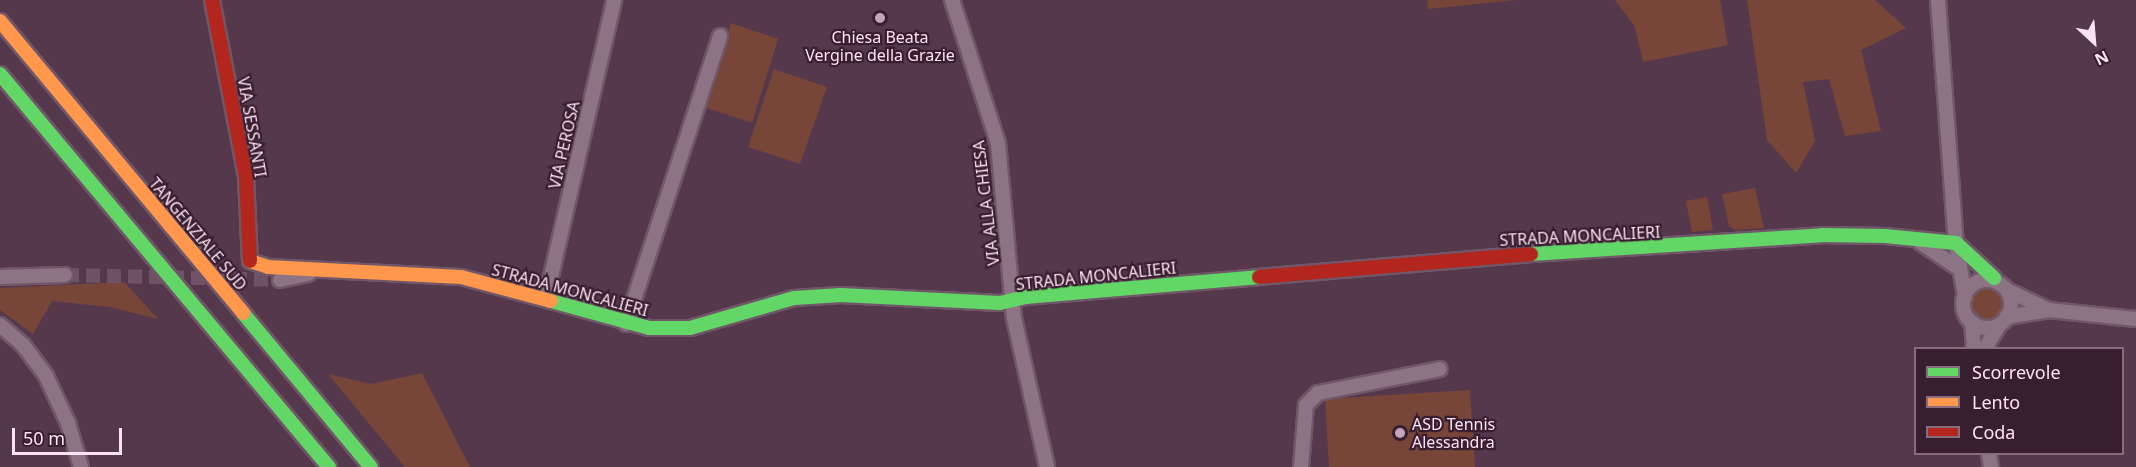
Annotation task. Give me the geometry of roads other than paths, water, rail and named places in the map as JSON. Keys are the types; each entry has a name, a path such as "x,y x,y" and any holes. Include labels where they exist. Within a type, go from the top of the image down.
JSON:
{"main road":[{"name":"VIA SESSANTI","path":"212,0 246,177 250,261"},
{"name":"TANGENZIALE SUD","path":"0,21 371,467"},
{"path":"0,74 329,467"},
{"name":"STRADA MONCALIERI","path":"250,261 268,267 330,268 461,277 546,298 626,324 690,328 794,298 841,295 1000,303 1013,300 1547,253 1822,236 1885,236 1916,241 1956,243"},
{"path":"1956,243 1994,278"}],"street":[{"name":"VIA PEROSA","path":"546,298 614,0"},
{"name":"VIA ALLA CHIESA","path":"952,0 998,143 1013,300 1024,371 1047,467"},
{"path":"1938,0 1956,243 1965,297 1964,306 1972,322 1974,347"},
{"path":"626,324 720,36"},
{"path":"1916,241 1940,253 1959,269"},
{"path":"280,280 330,268"},
{"path":"0,277 65,275"},
{"path":"1965,297 1977,281 1994,278 2007,290 2049,310 2136,320"},
{"path":"1986,347 2010,305 2007,290"},
{"path":"1972,322 1986,329 2002,322 2049,310"},
{"path":"0,325 23,345 46,376 68,423 81,467"},
{"path":"1301,467 1306,405 1318,393 1440,369"}],"tunnel":[{"path":"65,275 280,280"}],"place":[{"name":"Chiesa Beata Vergine della Grazie","path":"880,18"},
{"name":"ASD Tennis Alessandra","path":"1400,433"}]}
